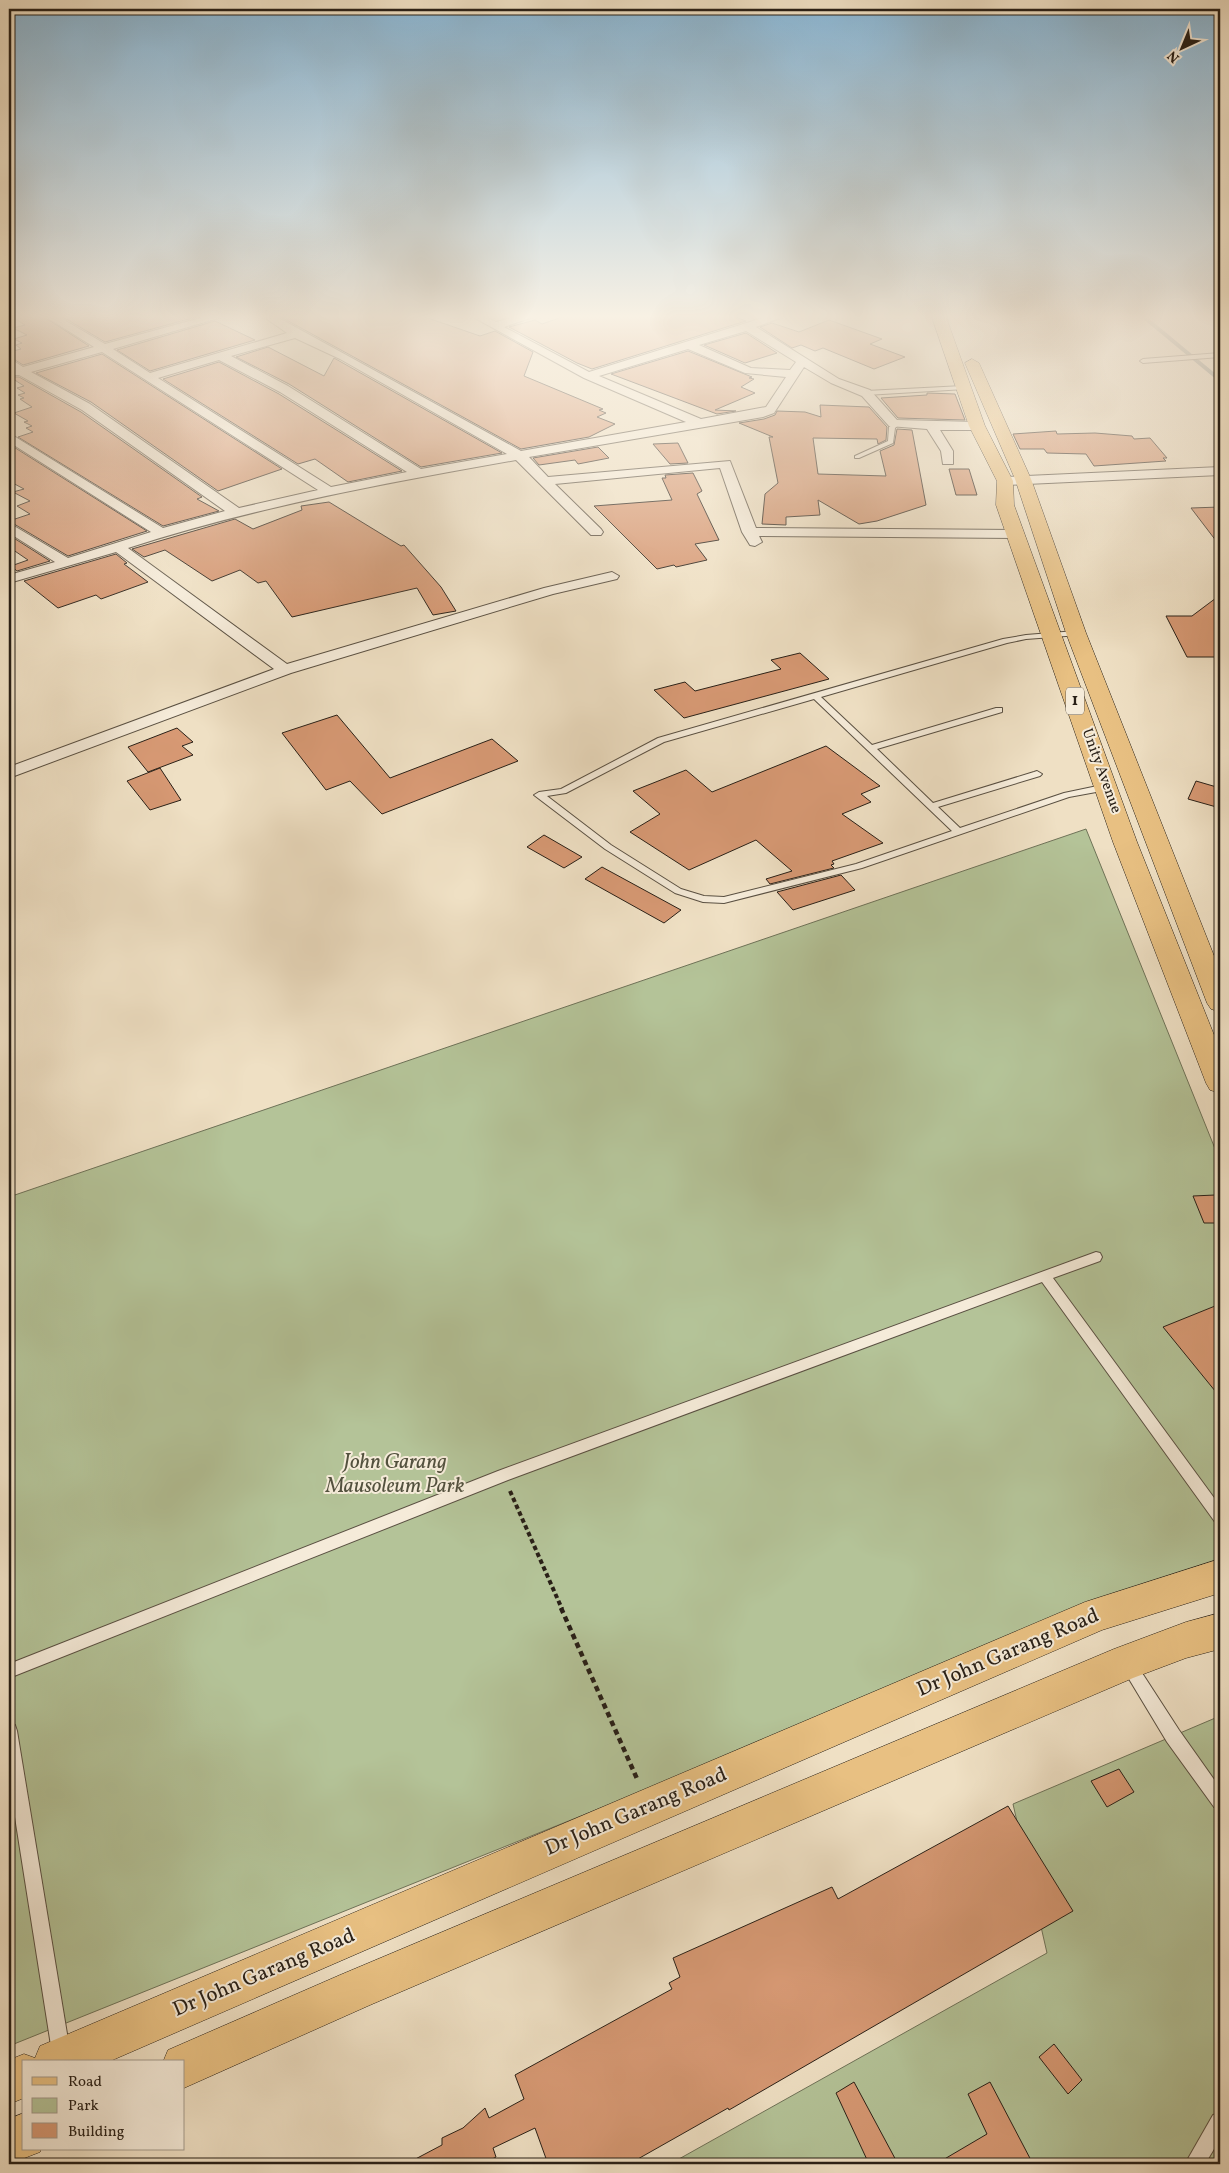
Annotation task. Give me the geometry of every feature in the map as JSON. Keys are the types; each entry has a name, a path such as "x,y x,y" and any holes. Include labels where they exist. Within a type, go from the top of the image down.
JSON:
{"main road":[{"name":"Unity Avenue","path":"974,418 977,426 1014,480"},
{"name":"Unity Avenue","path":"992,418 1014,480 1076,633 1220,1003"},
{"name":"Unity Avenue","path":"1014,480 1005,506 1126,842 1220,1083"},
{"name":"Dr John Garang Road","path":"61,2060 1098,1614 1220,1576"},
{"path":"185,2066 374,1982 1127,1662 1186,1640 1220,1631"},
{"name":"Dr John Garang Road","path":"9,2082 22,2077"},
{"path":"9,2143 22,2137"}],"street":[{"path":"102,418 236,512"},
{"path":"213,418 328,491"},
{"path":"331,418 419,474"},
{"path":"454,418 520,456 596,532"},
{"path":"689,418 700,423"},
{"path":"9,579 66,563 159,532 328,491 730,418"},
{"path":"889,418 897,424 977,426"},
{"path":"931,426 947,450 948,460"},
{"path":"9,437 159,532"},
{"path":"546,480 725,464 734,494 752,537 1016,534"},
{"path":"1014,480 1220,471"},
{"path":"9,527 66,563"},
{"path":"117,546 285,670"},
{"path":"9,773 285,670 549,590 612,576"}],"lane":[{"path":"857,457 887,446 891,442 892,428 897,424"},
{"path":"1076,633 1006,642 661,740 563,791 539,795 608,847 678,891 692,897 713,901 775,889 850,868 1067,795 1107,787"},
{"path":"816,697 958,831"},
{"path":"870,748 999,710"},
{"path":"932,806 1038,774"},
{"path":"9,1671 503,1475 1096,1257"},
{"path":"1045,1276 1220,1517"},
{"path":"1127,1662 1173,1736 1220,1801"},
{"path":"9,1731 46,2060"},
{"path":"1194,2164 1220,2122"}],"path":[{"path":"503,1475 649,1806"}],"green space":[{"name":"John Garang Mausoleum Park","path":"1086,829 1220,1161 1220,1559 9,2046 9,1197"},
{"path":"1220,1716 1220,2164 670,2164 1047,1953 1013,1804"}],"building":[{"path":"23,418 90,418 202,497 197,499 219,511 163,526 18,437 33,432 26,428 32,426 24,422 28,421"},
{"path":"114,418 203,418 282,469 218,491"},
{"path":"226,418 318,418 402,471 348,482 315,459 298,464"},
{"path":"344,418 441,418 502,453 421,467"},
{"path":"465,418 601,418 615,424 589,437 521,449"},
{"path":"879,418 887,427 886,440 878,444 877,439 813,438 818,474 886,476 880,451 894,445 897,429 912,430 926,505 877,521 859,524 818,500 820,515 786,517 786,525 762,524 765,494 778,483 769,437 773,437 739,423 764,419"},
{"path":"912,418 964,418 965,420"},
{"path":"1056,431 1057,434 1095,433 1132,436 1134,439 1150,438 1167,458 1163,458 1166,461 1094,466 1086,454 1047,453 1044,449 1020,449 1013,434"},
{"path":"678,443 688,463 670,464 653,444"},
{"path":"9,444 147,531 68,556 9,521 30,514 17,506 30,501 13,492 24,489 9,481"},
{"path":"598,447 609,458 578,464 575,460 539,465 533,458"},
{"path":"949,469 969,469 977,495 956,495"},
{"path":"693,473 702,491 697,494 719,540 695,544 707,560 657,569 594,506 672,500 662,478 666,478 665,475"},
{"path":"329,502 401,546 404,545 441,587 456,611 433,615 417,588 292,617 266,581 258,583 240,570 212,581 165,550 144,557 132,549 235,519 253,529 302,510 301,506"},
{"path":"1220,507 1220,546 1191,508"},
{"path":"9,535 50,561 17,571 11,566 28,560 9,547"},
{"path":"116,554 127,563 124,564 148,582 101,599 96,595 58,608 24,581"},
{"path":"1220,595 1220,657 1187,657 1166,616 1192,616"},
{"path":"800,653 829,679 684,718 654,690 685,682 695,691 781,669 771,660"},
{"path":"337,715 390,778 492,739 518,761 382,814 350,781 326,790 282,733"},
{"path":"177,728 193,742 182,746 193,755 148,772 128,747"},
{"path":"826,746 880,786 861,794 871,802 842,814 883,843 832,861 834,864 831,865 834,868 770,884 766,879 792,871 756,840 689,870 630,832 660,814 633,791 686,770 712,792"},
{"path":"160,768 181,800 150,810 127,781"},
{"path":"1196,781 1220,788 1220,808 1188,799"},
{"path":"544,835 582,857 564,868 527,847"},
{"path":"602,867 681,910 664,923 585,879"},
{"path":"841,875 855,890 793,910 777,892"},
{"path":"1215,1195 1220,1207 1220,1223 1204,1223 1193,1196"},
{"path":"1220,1304 1220,1397 1163,1327"},
{"path":"1119,1769 1134,1792 1107,1807 1091,1781"},
{"path":"1008,1806 1073,1911 729,2110 728,2108 629,2164 548,2164 535,2128 493,2148 496,2157 483,2164 406,2164 442,2145 442,2138 463,2128 485,2108 489,2118 524,2099 515,2075 672,1989 669,1983 680,1977 673,1958 832,1887 838,1899"},
{"path":"1054,2044 1082,2080 1068,2094 1039,2057"},
{"path":"854,2082 898,2164 869,2164 836,2093"},
{"path":"990,2082 1033,2164 936,2164 987,2134 968,2094"}]}
